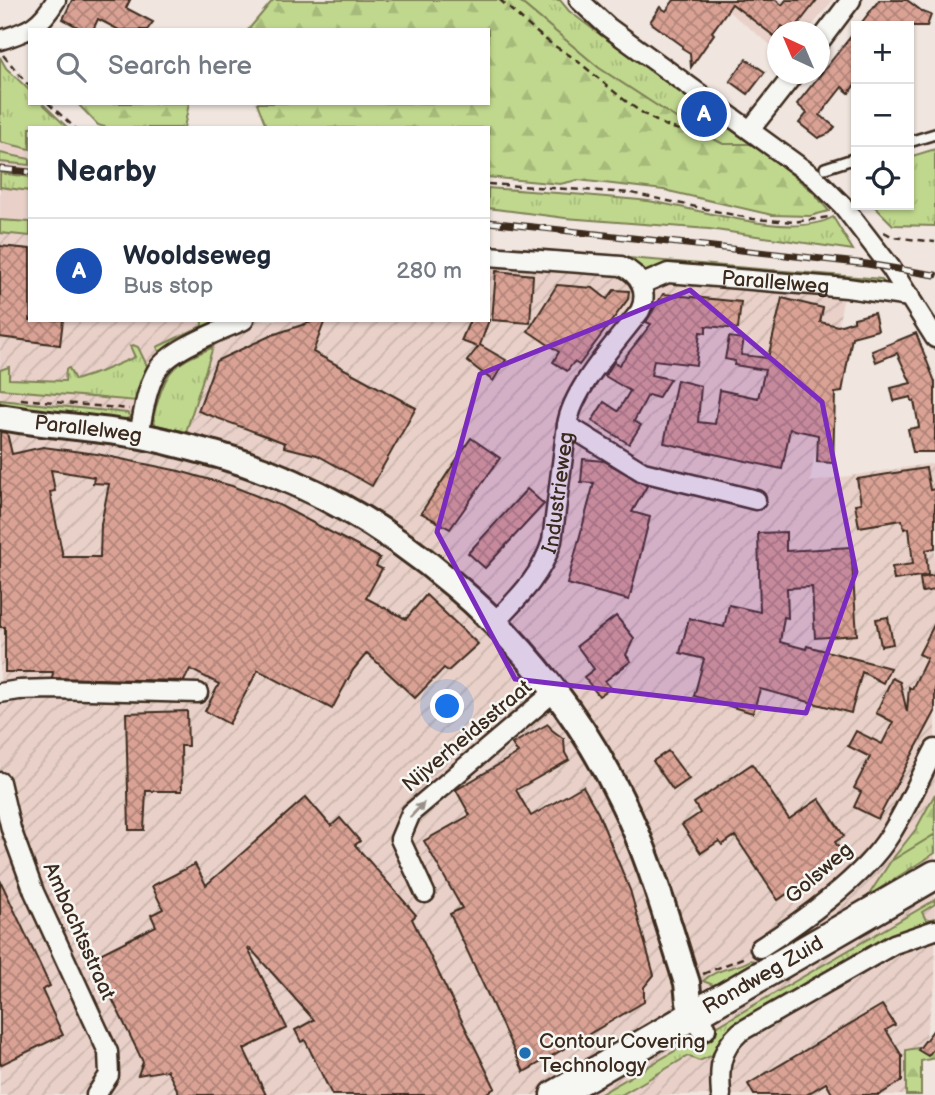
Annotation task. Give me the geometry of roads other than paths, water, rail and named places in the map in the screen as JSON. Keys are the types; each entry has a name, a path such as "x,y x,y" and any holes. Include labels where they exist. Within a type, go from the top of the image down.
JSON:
{"main road":[{"name":"Rondweg Zuid","path":"590,1095 706,1017 935,875"},
{"name":"Rondweg Zuid","path":"555,1095 935,894"}],"street":[{"path":"33,28 57,0"},
{"path":"579,0 608,27 744,126 819,172 910,297 935,338"},
{"path":"830,28 852,0"},
{"path":"0,40 28,31"},
{"path":"744,126 784,84"},
{"path":"490,256 621,266 629,269 642,284 644,297 640,311 577,394 569,411 567,425"},
{"name":"Parallelweg","path":"642,284 668,273 847,288 910,297"},
{"name":"Parallelweg","path":"9,416 140,428 156,373 168,358 238,322"},
{"name":"Industrieweg","path":"495,622 531,583 548,556 567,425 643,471 757,500"},
{"path":"140,428 253,467 348,511 430,566 495,622 555,691 601,761 632,821 650,866 687,983 706,1017"},
{"path":"0,693 52,689 198,693"},
{"name":"Nijverheidsstraat","path":"425,893 400,838 411,814 555,691"},
{"name":"Golsweg","path":"760,948 812,912 862,868 889,838 935,749"},
{"name":"Ambachtsstraat","path":"0,782 11,829 34,892 108,1052 109,1075 96,1095"},
{"path":"721,1095 721,1058 726,1047 740,1032 894,944 935,930"}],"lane":[{"path":"914,140 935,134"},
{"path":"819,172 851,160"}],"railway":[{"path":"0,169 28,172"},
{"path":"490,222 867,264 935,275"}],"place":[{"name":"Wooldseweg","path":"704,114"},
{"name":"Contour Covering Technology","path":"525,1053"}]}
